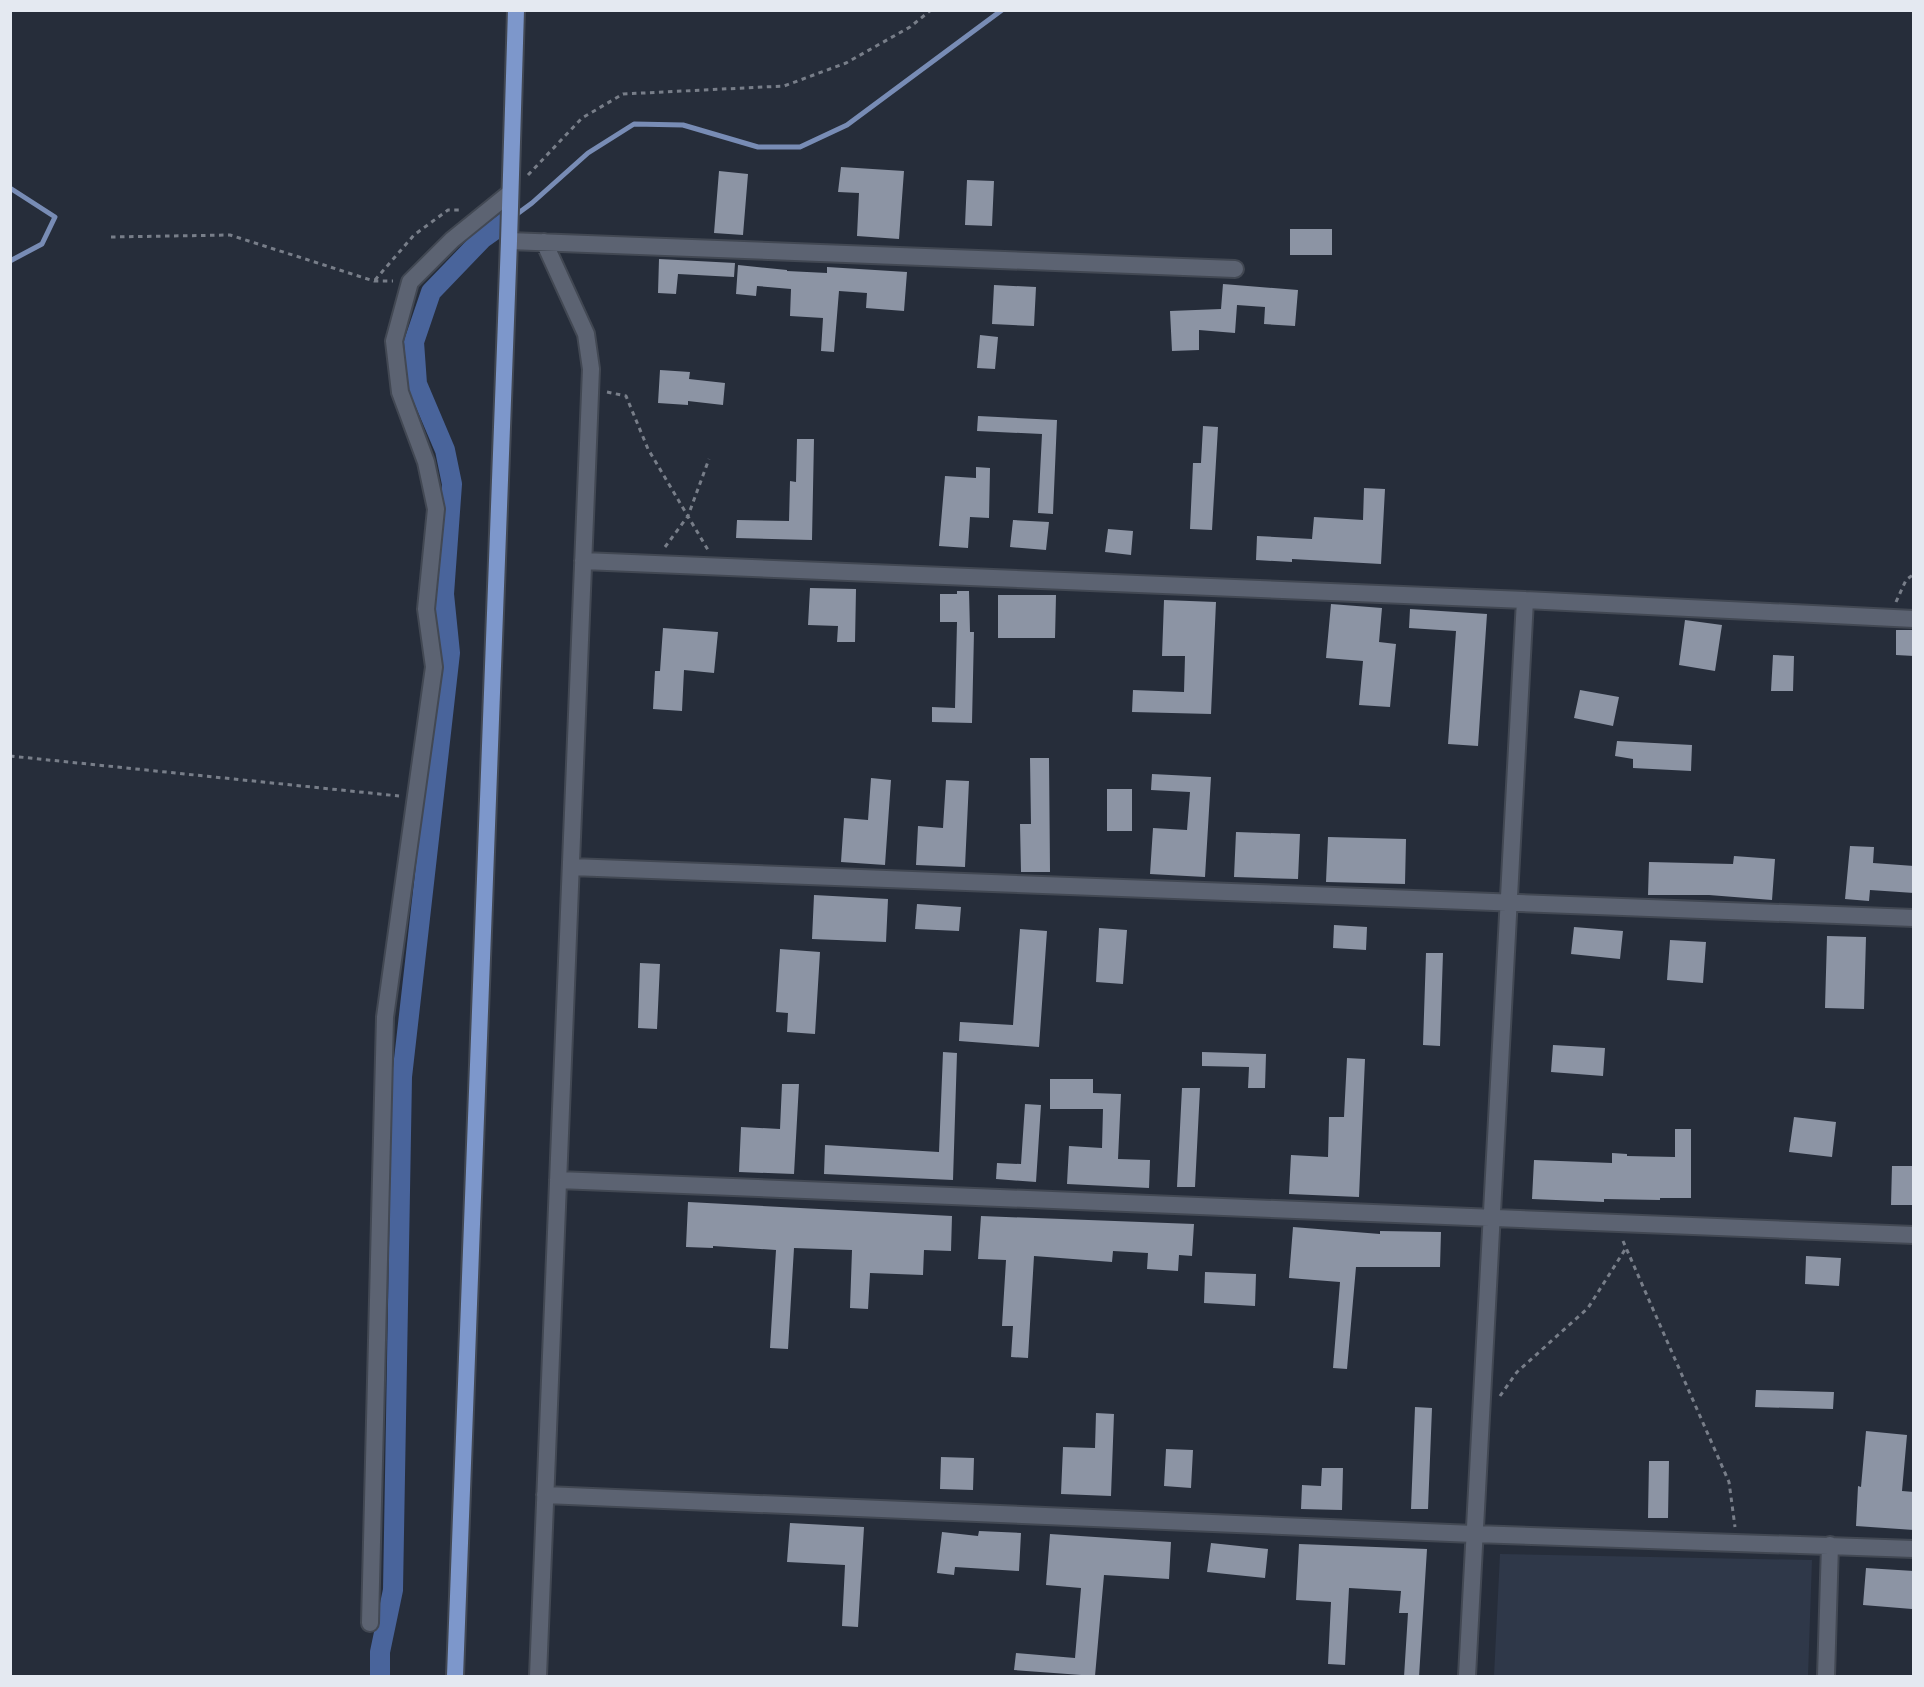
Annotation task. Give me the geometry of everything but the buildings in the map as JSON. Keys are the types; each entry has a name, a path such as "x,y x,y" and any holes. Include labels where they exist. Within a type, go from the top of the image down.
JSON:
{"highway":[{"path":"455,1677 516,10"}],"street":[{"path":"370,1623 385,1017 434,667 426,609 435,508 426,462 400,392 394,341 410,282 452,240 510,193"},
{"path":"509,240 1235,268"},
{"path":"538,1677 591,369 586,334 544,242"},
{"path":"583,561 1525,600 1914,619"},
{"path":"1467,1677 1525,600"},
{"path":"571,867 1914,918"},
{"path":"558,1180 1914,1235"},
{"path":"545,1495 1914,1550"},
{"path":"1826,1677 1830,1545"}],"path":[{"path":"510,193 582,118 623,94 784,86 846,63 910,27 931,10"},
{"path":"374,281 414,235 448,210 492,208"},
{"path":"111,237 230,235 374,281 410,282"},
{"path":"590,390 626,396 648,449 718,567"},
{"path":"652,564 688,516 709,459"},
{"path":"1888,618 1906,580 1914,574"},
{"path":"10,756 416,797"},
{"path":"1615,1223 1729,1482 1737,1542"},
{"path":"1498,1399 1516,1372 1588,1308 1626,1248"}],"shaded area":[{"path":"1500,1554 1812,1560 1808,1676 1494,1676"}],"waterway":[{"path":"513,217 588,153 634,124 683,125 758,147 800,147 847,125 1002,10"},
{"path":"10,188 55,217 42,244 10,261"},
{"path":"380,1676 380,1652 393,1590 402,1077 450,653 444,594 452,484 445,450 417,384 414,342 431,292 482,239 507,221"}]}
